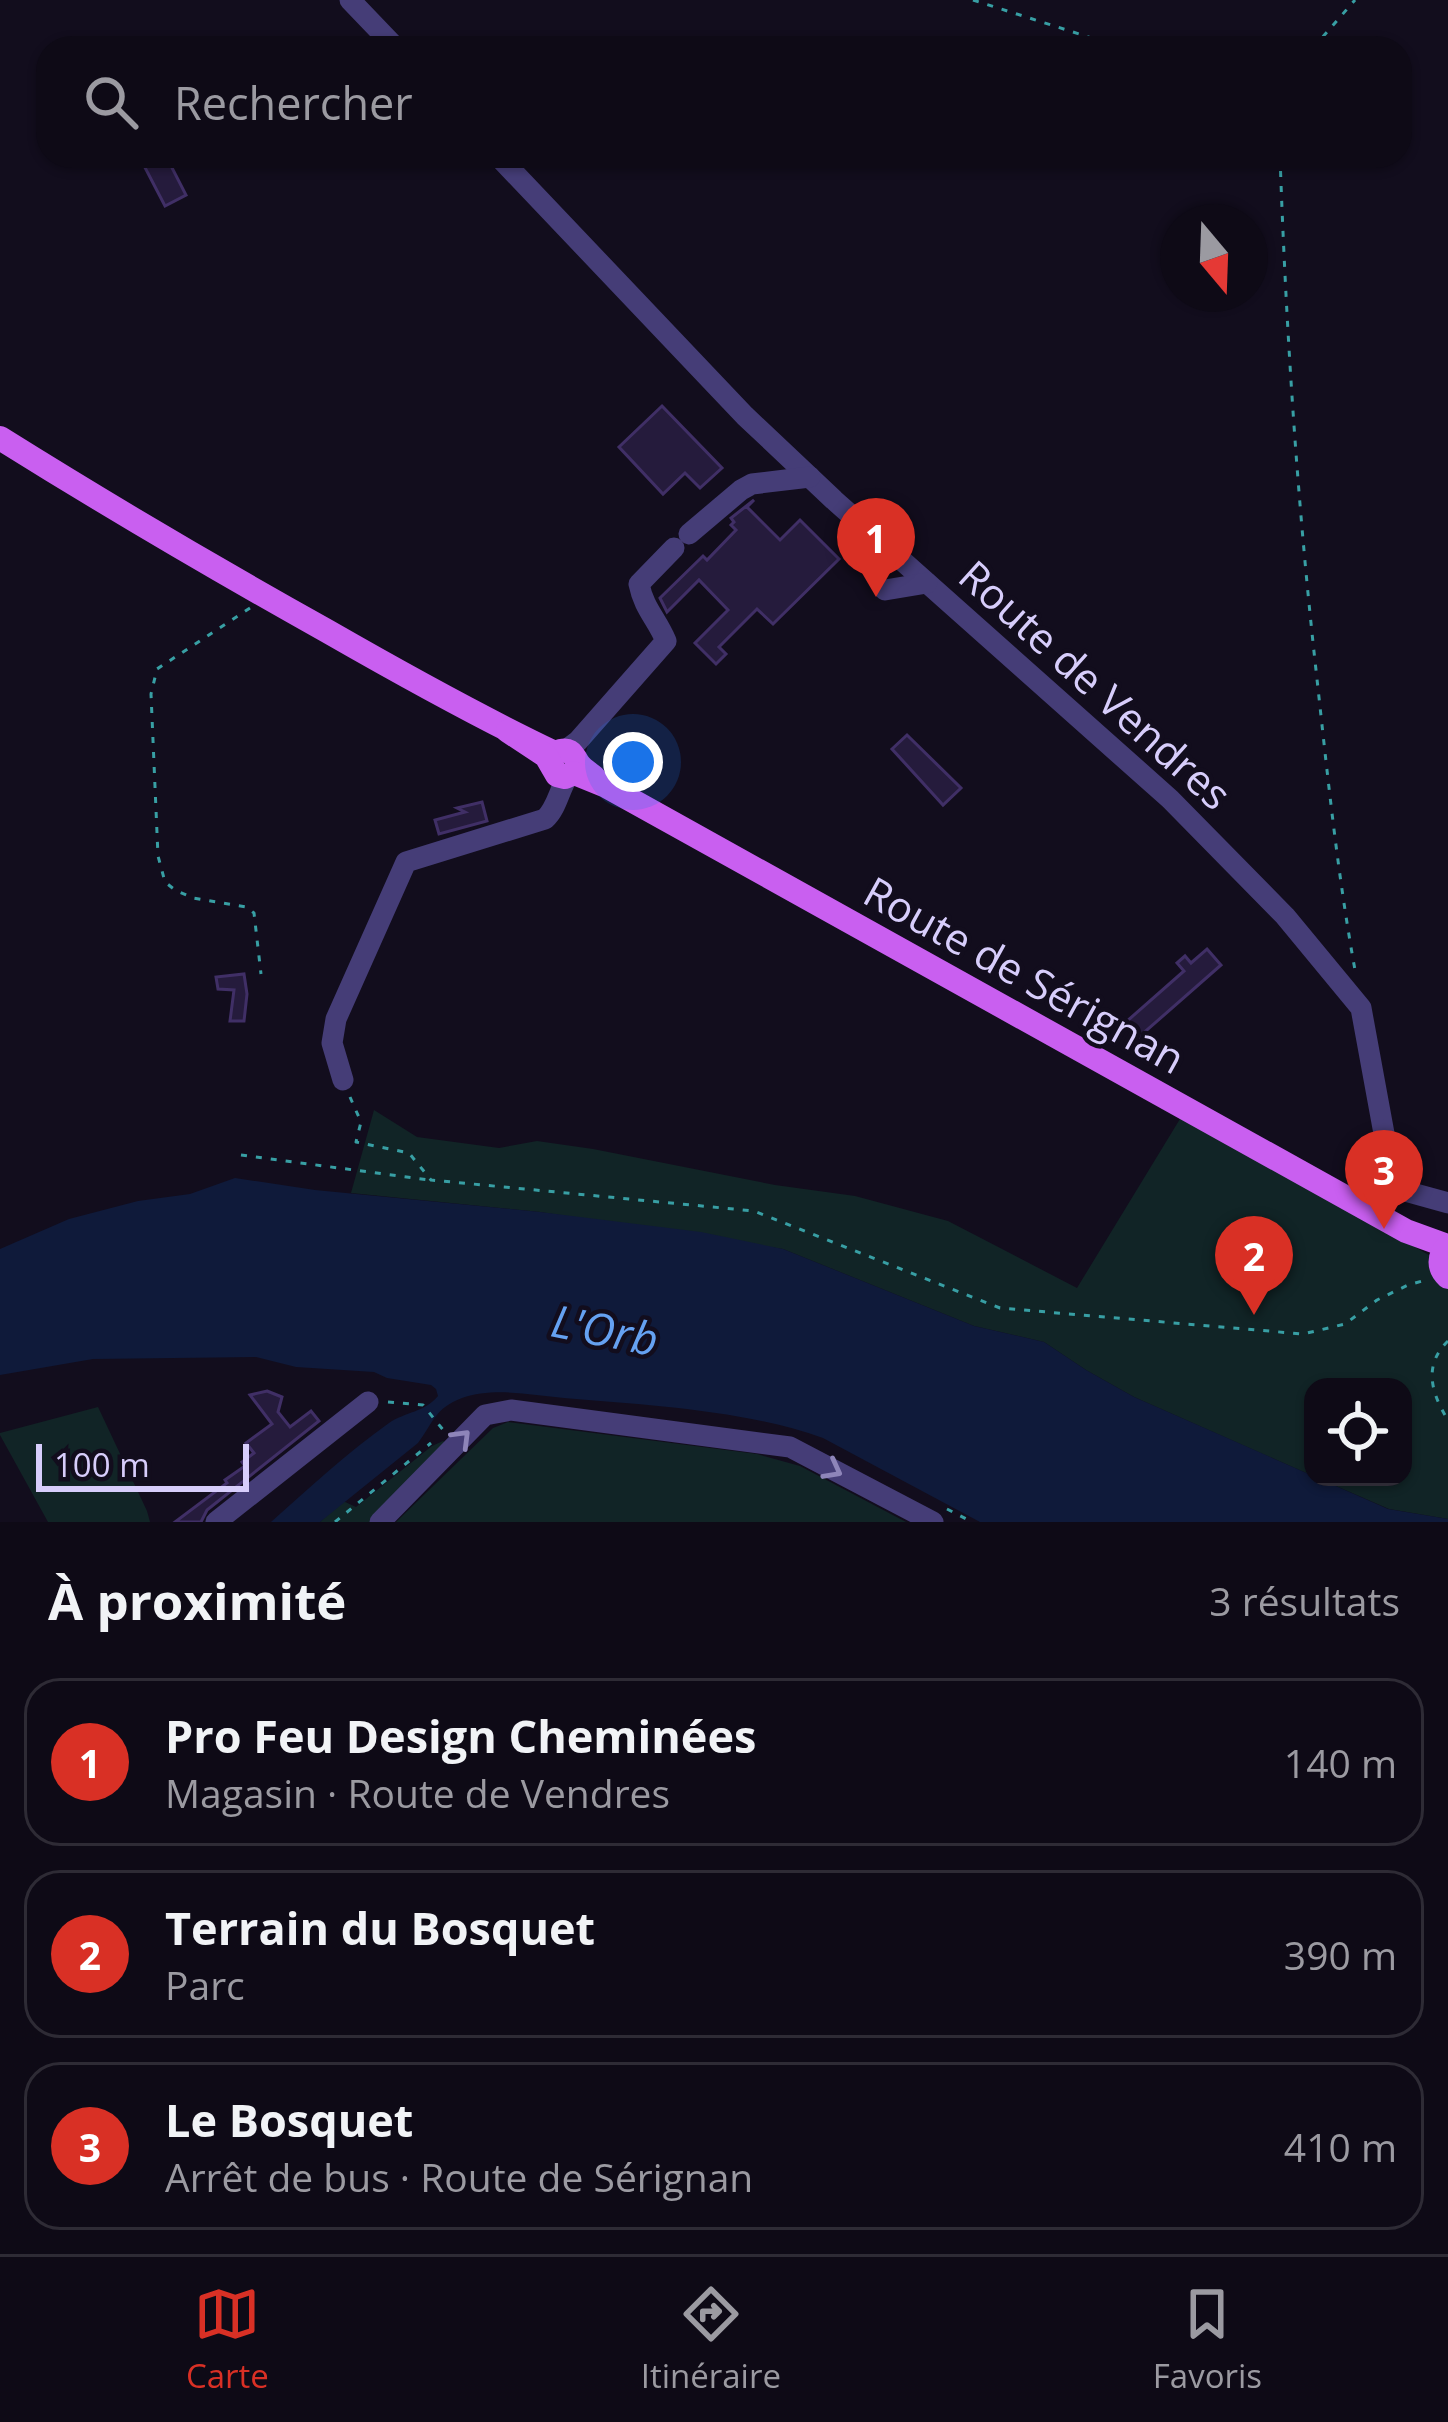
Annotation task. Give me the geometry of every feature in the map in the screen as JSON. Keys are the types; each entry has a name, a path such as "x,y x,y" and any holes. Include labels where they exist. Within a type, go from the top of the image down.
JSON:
{"main road":[{"name":"Route de Sérignan","path":"0,438 267,597 1406,1231 1446,1261"}],"street":[{"path":"350,0 384,36"},
{"name":"Route de Vendres","path":"509,168 745,416 1170,799 1285,916 1361,1008 1394,1188 1448,1203"},
{"path":"343,1080 332,1043 336,1019 406,862 552,813 566,765 666,641 648,613 639,584 740,490 752,484 810,477"},
{"path":"885,590 927,583"},
{"path":"215,1522 368,1402"},
{"path":"380,1522 484,1415 511,1410 790,1447 933,1522"}],"path":[{"path":"973,0 1086,36"},
{"path":"1324,36 1355,0"},
{"path":"1280,168 1308,603 1331,813 1361,1008"},
{"path":"261,974 254,913 246,907 193,898 165,882 158,856 151,694 157,669 267,597"},
{"path":"343,1080 362,1123 356,1142 409,1153 431,1180"},
{"path":"241,1155 431,1180 754,1210 1000,1308 1303,1334 1345,1324 1446,1261"},
{"path":"1448,1341 1436,1355 1430,1382 1448,1420"},
{"path":"1436,1355 1448,1362"},
{"path":"368,1402 423,1405 441,1426"},
{"path":"335,1522 446,1433"}],"green space":[{"path":"374,1110 417,1137 499,1148 537,1141 855,1196 948,1221 1077,1288 1183,1114 1448,1266 1448,1519 1389,1509 1336,1486 1412,1486 1412,1378 1304,1378 1304,1472 1134,1397 1044,1342 974,1326 783,1249 540,1212 351,1193"},
{"path":"98,1407 150,1522 48,1522 0,1435"},
{"path":"508,1422 757,1454 800,1466 906,1522 396,1522 493,1428"},
{"path":"443,1441 448,1444 372,1522 320,1522 343,1501 356,1507"}],"water":[{"name":"L'Orb","path":"235,1178 701,1232 783,1249 974,1326 1044,1342 1134,1397 1304,1472 1304,1486 1336,1486 1388,1509 1448,1522 980,1522 823,1438 793,1429 695,1410 500,1392 462,1398 446,1406 418,1443 320,1522 271,1522 373,1434 433,1401 438,1396 436,1389 374,1372 296,1367 256,1357 93,1359 0,1375 0,1249 69,1219 138,1201 190,1194"}],"building":[{"path":"145,168 172,168 186,195 165,206"},
{"path":"662,406 722,468 700,488 685,473 663,494 619,447"},
{"path":"754,500 747,507 780,540 800,520 839,559 773,624 757,609 719,647 726,654 716,664 695,643 728,610 699,580 667,612 660,598 736,530 731,518"},
{"path":"907,735 961,788 943,805 892,749"},
{"path":"482,802 487,821 439,834 435,820"},
{"path":"1207,949 1221,965 1139,1037 1126,1022 1184,971 1177,963 1185,956 1191,963"},
{"path":"244,974 244,1021 230,1021 234,990 218,989 216,977"},
{"path":"267,1391 282,1397 278,1412 290,1427 311,1411 319,1421 207,1510 201,1522 175,1522 245,1466 242,1462 254,1453 246,1443 272,1424 250,1395"}],"place":[{"name":"Pro Feu Design Cheminées","path":"876,597"},
{"name":"Le Bosquet","path":"1384,1229"},
{"name":"Terrain du Bosquet","path":"1254,1315"}]}
